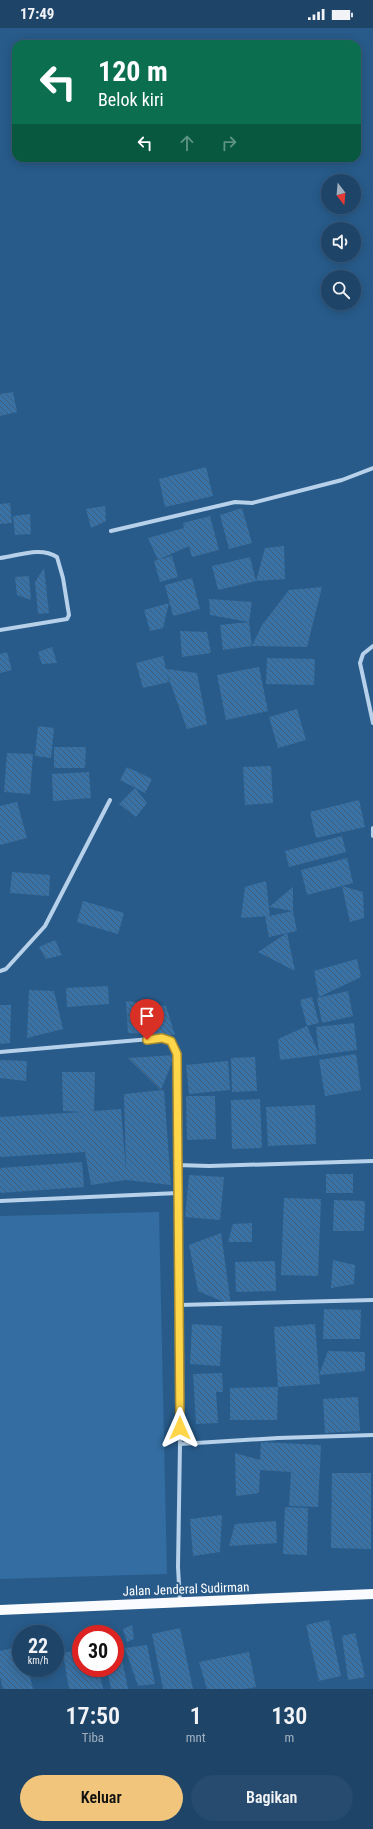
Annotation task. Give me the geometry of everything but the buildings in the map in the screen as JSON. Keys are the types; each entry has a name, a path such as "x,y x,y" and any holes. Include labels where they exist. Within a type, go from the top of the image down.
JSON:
{"main road":[{"name":"Jalan Jenderal Sudirman","path":"0,1610 373,1594"}],"street":[{"path":"111,531 235,502 252,503 342,480 373,468"},
{"path":"0,558 37,552 47,552 57,557 63,578 69,616 67,619 0,630"},
{"path":"373,646 363,654 360,663 373,723"},
{"path":"0,971 6,969 45,926 110,800"},
{"path":"373,828 373,836"},
{"path":"0,1052 162,1038 171,1041 177,1054 180,1444 178,1567 180,1602"},
{"path":"177,1165 209,1166 373,1161"},
{"path":"0,1202 178,1193"},
{"path":"179,1305 373,1300"},
{"path":"180,1444 278,1438 373,1435"}],"shaded area":[{"path":"159,1212 167,1574 0,1579 0,1216"}],"route":[{"path":"147,1040 162,1038 171,1041 177,1054 177,1218 179,1240 180,1428"}]}
